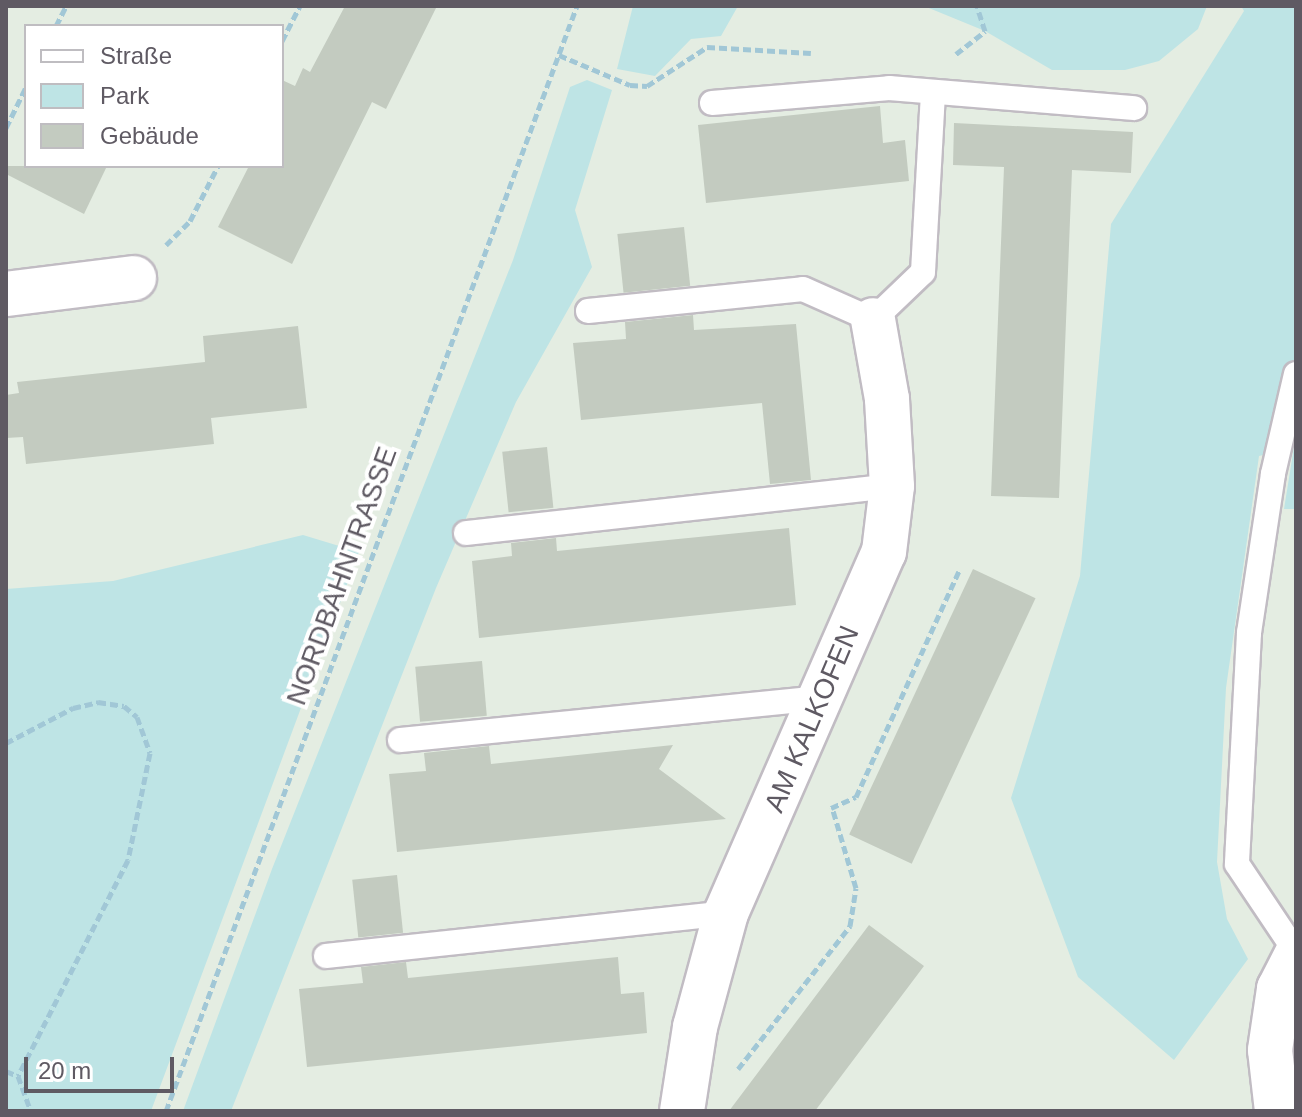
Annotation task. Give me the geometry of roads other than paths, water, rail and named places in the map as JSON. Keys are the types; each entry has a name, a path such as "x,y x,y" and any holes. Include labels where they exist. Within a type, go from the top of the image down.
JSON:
{"street":[{"path":"6,294 134,278"},
{"name":"AM KALKOFEN","path":"682,1111 695,1027 726,913 763,835 884,552 892,486 887,399 873,320"},
{"path":"1277,1111 1270,1050 1279,989 1296,954"}],"lane":[{"path":"712,103 889,88 1134,108"},
{"path":"588,311 803,289 873,320 923,272 933,93"},
{"path":"1296,374 1273,474 1249,633 1237,864 1296,954"},
{"path":"466,533 892,486"},
{"path":"400,740 819,698"},
{"path":"326,956 726,913"}]}
